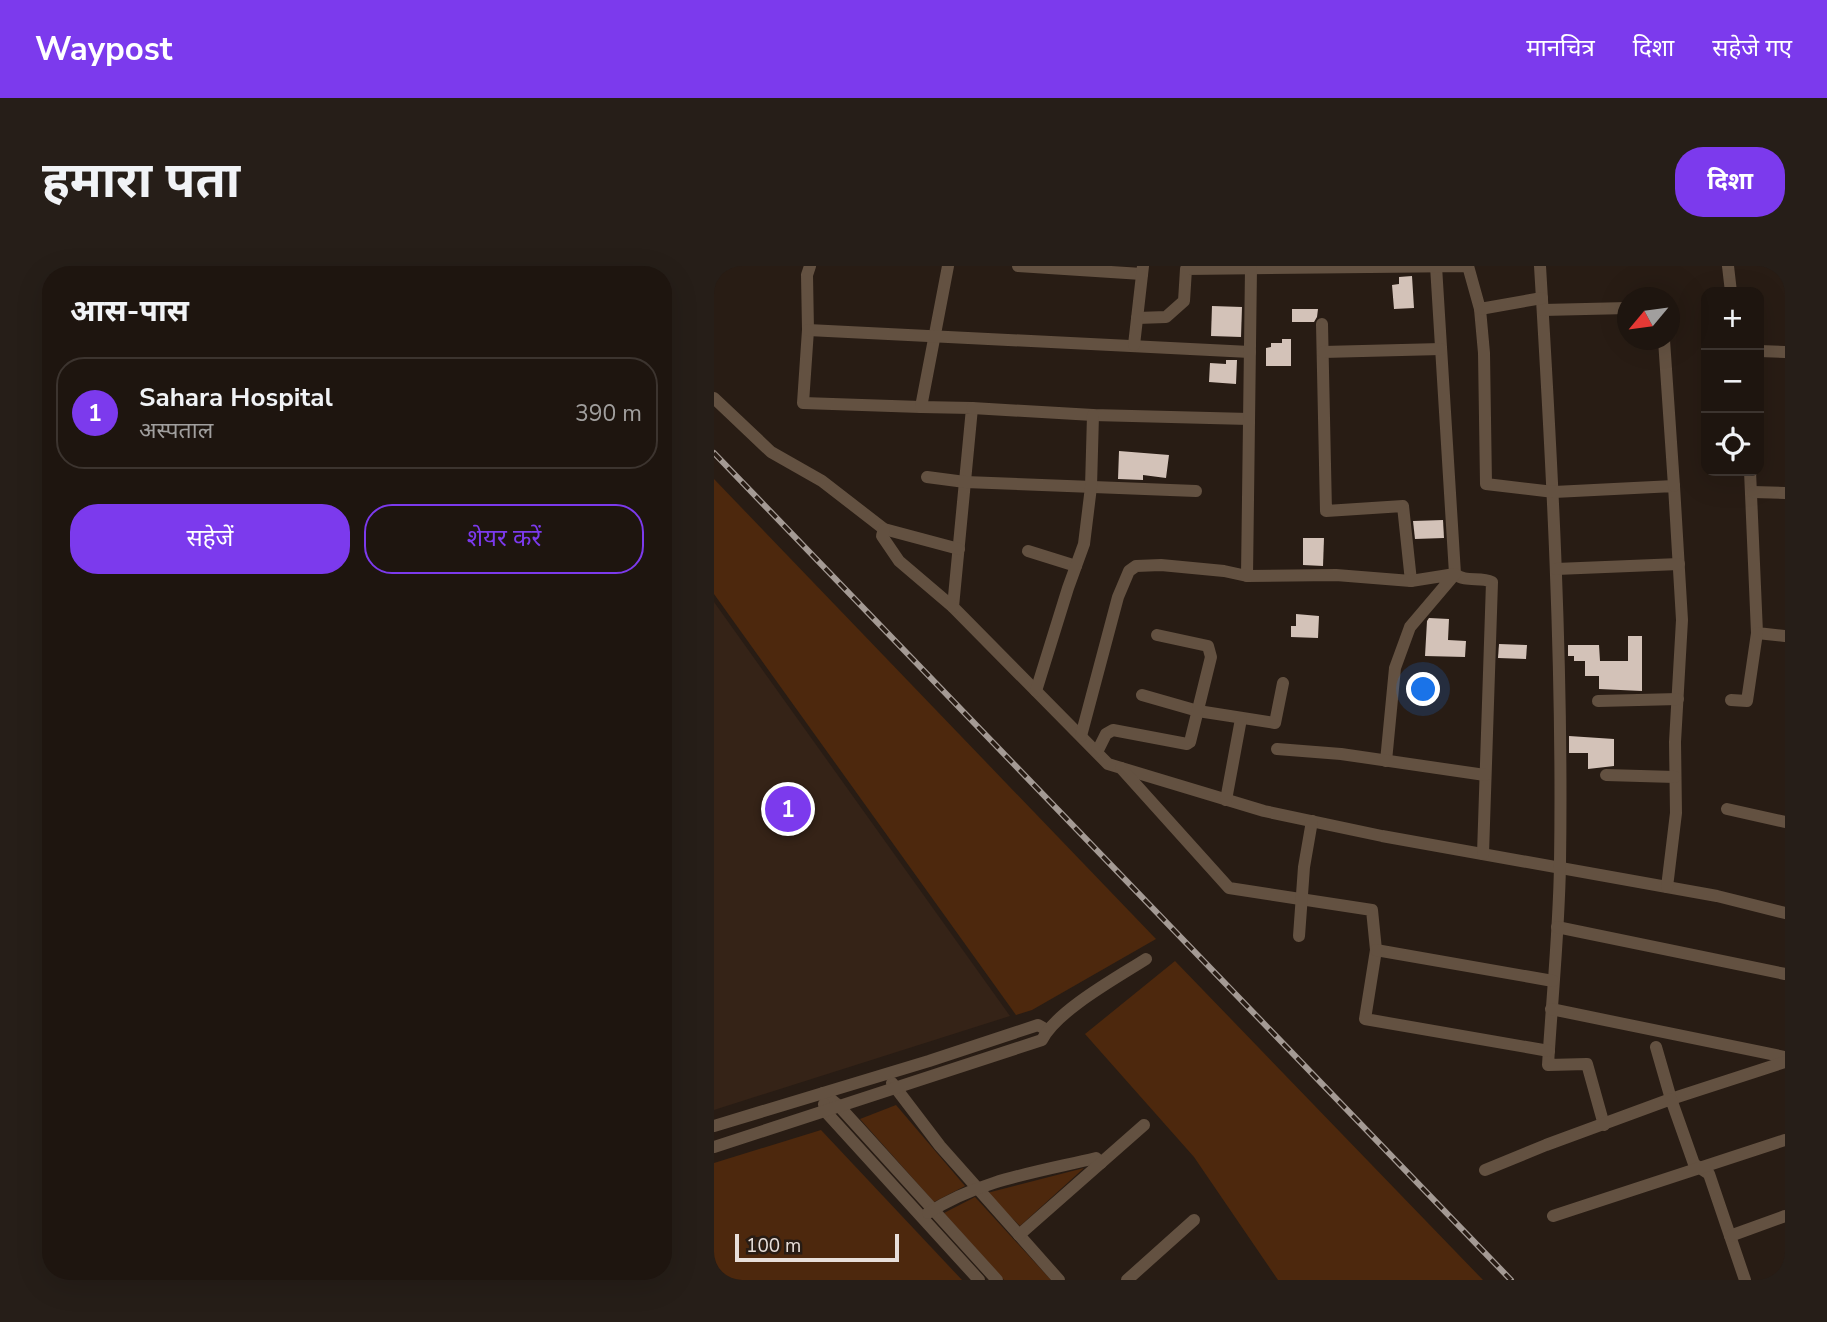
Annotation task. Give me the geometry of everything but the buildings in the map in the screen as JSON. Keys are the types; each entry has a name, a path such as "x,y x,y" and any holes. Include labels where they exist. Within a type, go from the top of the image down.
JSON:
{"street":[{"path":"810,266 807,275 808,330 803,403 1249,419"},
{"path":"921,407 948,266"},
{"path":"1018,266 1143,270 1135,345"},
{"path":"1386,761 1395,668 1409,627 1455,574 1436,266"},
{"path":"1137,318 1166,317 1184,301 1186,269 1468,266 1480,309 1484,353 1486,484 1554,492 1674,486"},
{"path":"1540,266 1554,492 1561,738 1560,868 1548,1065 1587,1064 1604,1125"},
{"path":"1728,266 1730,287"},
{"path":"1247,576 1251,268"},
{"path":"1480,309 1542,304 1617,307"},
{"path":"1322,324 1326,511 1404,506 1411,581"},
{"path":"808,330 1250,352"},
{"path":"1323,352 1441,349"},
{"path":"1665,350 1682,620 1675,777 1676,813 1667,887"},
{"path":"1764,351 1785,352"},
{"path":"714,398 771,452 822,481 884,529 959,549"},
{"path":"953,607 972,408"},
{"path":"1036,691 1084,544 1091,488 1093,415"},
{"path":"1731,700 1746,701 1757,633 1751,476"},
{"path":"926,477 965,482 1196,491"},
{"path":"1753,492 1785,493"},
{"path":"884,529 882,536 899,561 953,607 1108,764 1264,811 1717,896 1785,912"},
{"path":"1028,551 1076,566"},
{"path":"1556,569 1679,564"},
{"path":"1081,736 1118,597 1129,571 1136,566 1161,565 1247,576 1336,575 1411,581 1455,574 1463,579 1488,580 1492,582 1483,854"},
{"path":"1757,633 1785,636"},
{"path":"1097,752 1106,734 1113,730 1187,744 1190,742 1211,657 1208,646 1157,635"},
{"path":"1142,695 1198,710 1275,723 1283,682"},
{"path":"1598,701 1678,699"},
{"path":"1226,800 1241,719"},
{"path":"1277,749 1341,754 1485,775"},
{"path":"1121,768 1229,888 1372,910 1376,950 1365,1018 1549,1051"},
{"path":"1606,775 1675,777"},
{"path":"1727,809 1785,822"},
{"path":"1299,936 1304,867 1312,821"},
{"path":"1556,927 1785,974"},
{"path":"1376,950 1553,981"},
{"path":"714,1147 1042,1040 1047,1030 1086,998 1146,959"},
{"path":"1551,1009 1785,1059"},
{"path":"714,1126 1038,1025 1047,1030"},
{"path":"1656,1047 1694,1164 1709,1174 1745,1280"},
{"path":"1485,1170 1546,1145 1785,1059"},
{"path":"887,1073 894,1088 976,1187 1059,1280"},
{"path":"823,1093 839,1106 979,1280"},
{"path":"823,1093 825,1111 997,1280"},
{"path":"1019,1235 1144,1125"},
{"path":"1553,1216 1785,1140"},
{"path":"927,1213 976,1187 1096,1158 1101,1163"},
{"path":"1730,1236 1785,1216"},
{"path":"1127,1280 1194,1220"}],"shaded area":[{"path":"714,479 1156,939 1032,1010 1016,1015 714,594"},
{"path":"714,602 1010,1016 714,1110"},
{"path":"1175,961 1483,1280 1278,1280 1194,1157 1085,1034"},
{"path":"896,1105 965,1186 934,1202 860,1119"},
{"path":"821,1130 962,1280 714,1280 714,1163"},
{"path":"1084,1168 1020,1226 987,1193"},
{"path":"975,1197 1051,1280 1004,1280 944,1213"}],"railway":[{"path":"714,453 1511,1280"}],"place":[{"name":"Sahara Hospital","path":"788,809"}]}
